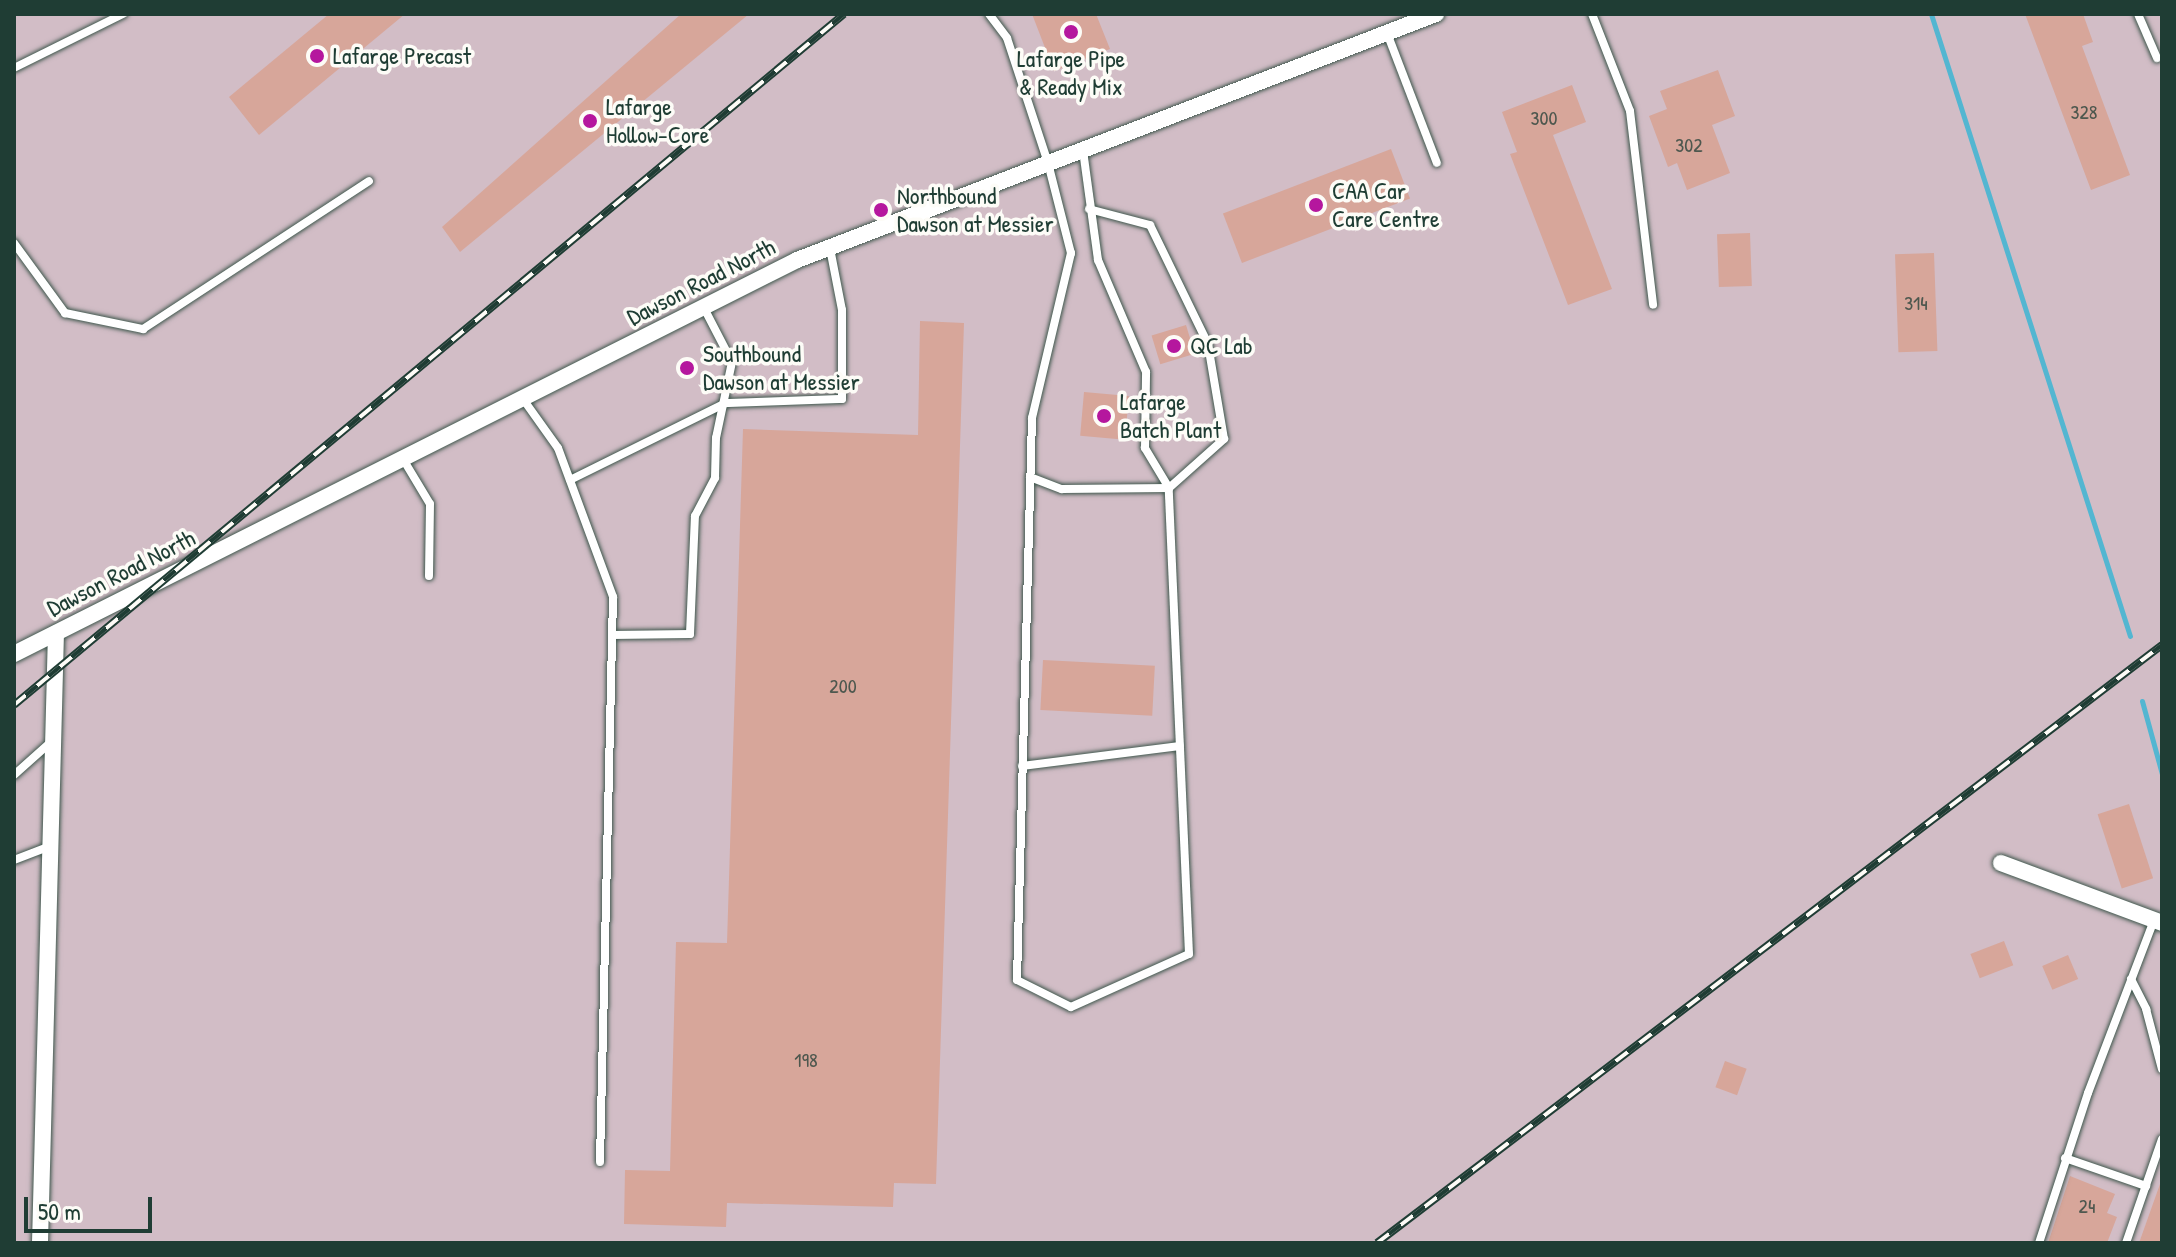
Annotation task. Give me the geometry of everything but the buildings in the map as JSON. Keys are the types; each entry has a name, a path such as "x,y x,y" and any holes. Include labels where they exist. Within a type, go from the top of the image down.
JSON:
{"street":[{"name":"Dawson Road North","path":"14,654 704,307 830,247 1436,14"},
{"path":"40,1243 56,633"},
{"path":"2001,863 2158,921"}],"lane":[{"path":"14,68 123,14"},
{"path":"989,14 1007,38 1048,163 1071,253 1032,418 1017,980 1071,1007 1189,954 1169,488 1145,448 1146,372 1098,260 1083,151"},
{"path":"1592,14 1630,111 1653,305"},
{"path":"2138,14 2157,58"},
{"path":"1387,33 1437,163"},
{"path":"14,243 65,313 143,329 369,181"},
{"path":"1030,477 1062,489 1169,488 1224,439 1208,344 1150,225 1089,209"},
{"path":"570,480 726,403 842,399 842,310 830,247"},
{"path":"612,635 690,634 695,516 715,478 716,438 726,403 732,362 704,307"},
{"path":"523,399 558,448 613,597 600,1162"},
{"path":"403,459 430,504 429,576"},
{"path":"14,775 53,740"},
{"path":"1022,766 1180,746"},
{"path":"14,860 50,846"},
{"path":"2039,1243 2065,1158 2131,979 2158,921"},
{"path":"2131,979 2146,1009 2162,1069"},
{"path":"2126,1243 2162,1139"},
{"path":"2065,1158 2146,1186"}],"shaded area":[{"path":"14,14 2162,14 2162,1243 14,1243"}],"waterway":[{"path":"1931,14 2130,636"},
{"path":"2142,701 2162,774"}],"railway":[{"path":"14,705 844,14"},
{"path":"1377,1243 2162,645"}],"place":[{"name":"Lafarge Pipe & Ready Mix","path":"1071,32"},
{"name":"Lafarge Precast","path":"317,56"},
{"name":"Lafarge Hollow-Core","path":"590,121"},
{"name":"CAA Car Care Centre","path":"1316,205"},
{"name":"Northbound Dawson at Messier","path":"881,210"},
{"name":"QC Lab","path":"1174,346"},
{"name":"Southbound Dawson at Messier","path":"687,368"},
{"name":"Lafarge Batch Plant","path":"1104,416"}]}
